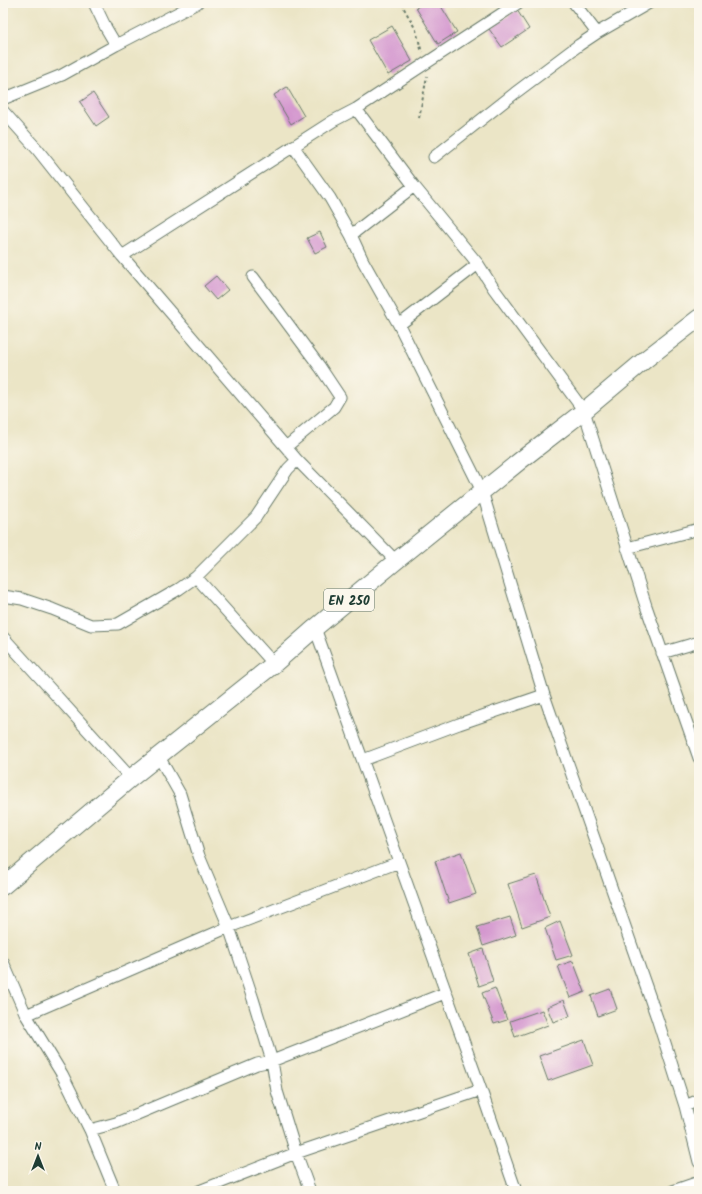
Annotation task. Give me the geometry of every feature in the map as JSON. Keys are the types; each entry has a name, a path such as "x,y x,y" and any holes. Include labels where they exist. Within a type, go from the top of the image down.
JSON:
{"main road":[{"name":"EN 250","path":"3,886 131,778 274,664 396,561 699,318"}],"street":[{"path":"94,3 116,45"},
{"path":"3,99 62,75 197,3"},
{"path":"122,256 293,146 333,121 356,109 518,3"},
{"path":"574,3 596,33"},
{"path":"434,157 514,94 596,33 649,3"},
{"path":"356,109 414,186 478,264 494,289 584,411 627,548 662,653 698,753"},
{"path":"3,111 37,149 122,256 297,460 396,561"},
{"path":"293,146 330,198 351,235 363,262 399,325 482,491 544,695 612,886 685,1106 699,1162"},
{"path":"351,235 414,186"},
{"path":"399,325 478,264"},
{"path":"253,277 320,367 340,397 334,407 286,447"},
{"path":"3,596 29,602 91,625 118,624 179,589 196,577 256,517 288,470 297,460"},
{"path":"627,548 699,529"},
{"path":"196,577 274,664"},
{"path":"315,628 516,1191"},
{"path":"3,637 131,778"},
{"path":"662,653 699,642"},
{"path":"363,760 459,724 544,695"},
{"path":"159,757 180,794 199,856 228,927 253,999 272,1061 276,1091 310,1191"},
{"path":"26,1015 228,927 399,862"},
{"path":"3,962 26,1015 62,1074 90,1130 115,1191"},
{"path":"90,1130 116,1124 257,1064 272,1061 445,993"},
{"path":"198,1191 296,1153 481,1090"},
{"path":"685,1106 699,1100"},
{"path":"673,1191 699,1182"}],"path":[{"path":"401,3 416,30 421,49 430,61 419,118"}],"building":[{"path":"424,3 439,3 457,32 438,44 416,8"},
{"path":"517,10 529,29 502,47 489,29"},
{"path":"392,26 412,61 388,75 368,40"},
{"path":"287,87 304,116 291,124 274,95"},
{"path":"93,93 109,117 96,126 80,102"},
{"path":"320,232 327,247 315,253 307,238"},
{"path":"216,276 228,290 216,300 204,286"},
{"path":"461,852 476,894 449,903 435,861"},
{"path":"536,875 550,917 522,927 508,884"},
{"path":"510,917 516,935 483,946 477,927"},
{"path":"560,921 573,955 556,960 545,928"},
{"path":"483,949 493,981 479,986 469,954"},
{"path":"573,961 585,992 570,998 558,966"},
{"path":"495,988 507,1020 494,1024 482,993"},
{"path":"610,989 617,1009 598,1016 591,996"},
{"path":"564,1000 570,1016 553,1022 547,1007"},
{"path":"542,1010 548,1025 515,1037 510,1021"},
{"path":"584,1040 593,1065 548,1081 539,1056"}]}
